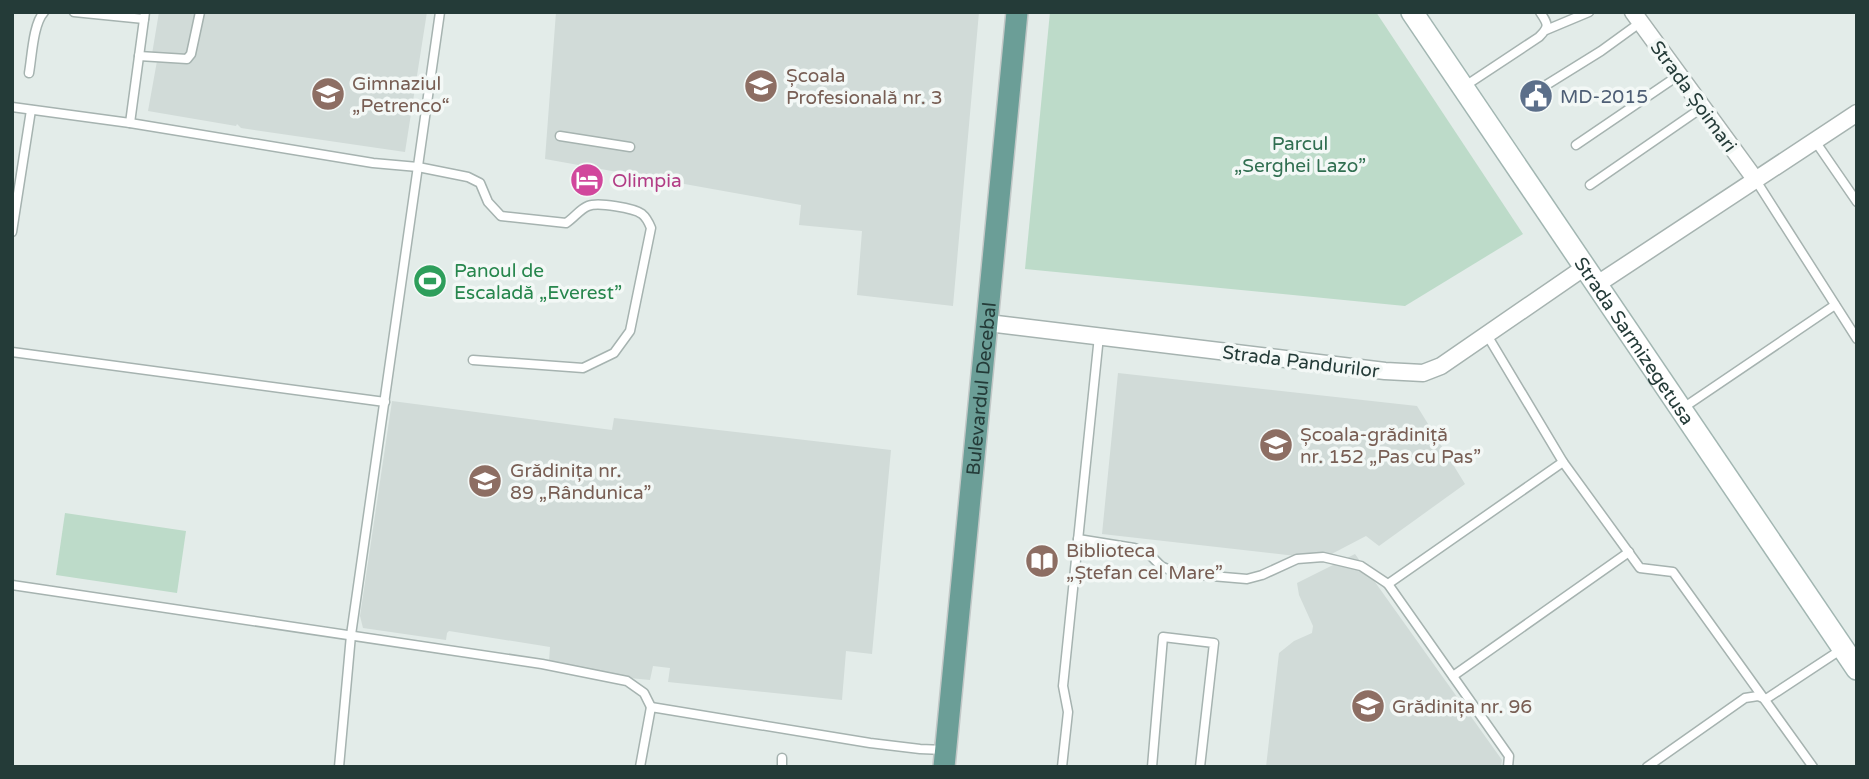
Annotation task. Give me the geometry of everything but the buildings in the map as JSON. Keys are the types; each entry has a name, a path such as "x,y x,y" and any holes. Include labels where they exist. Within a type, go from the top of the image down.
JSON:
{"main road":[{"name":"Bulevardul Decebal","path":"945,758 1017,12"},
{"name":"Strada Sarmizegetusa","path":"1412,12 1857,669"}],"street":[{"name":"Strada Șoimari","path":"1637,17 1755,179"},
{"name":"Strada Pandurilor","path":"988,323 1412,374 1432,371 1487,335 1755,179 1857,113"}],"lane":[{"path":"29,73 37,25 44,12"},
{"path":"74,12 145,15 130,123"},
{"path":"139,56 187,59 191,54 200,12"},
{"path":"339,767 352,635 440,12"},
{"path":"1540,12 1547,23 1546,30"},
{"path":"1463,88 1546,30 1589,12"},
{"path":"1543,87 1601,51 1637,17"},
{"path":"1576,145 1679,75"},
{"path":"12,107 130,123 373,163 418,167 468,177 480,183 488,202 501,216 566,223 585,206 598,203 640,212 647,219 651,228 630,331 614,354 583,368 473,360"},
{"path":"1590,185 1703,107"},
{"path":"12,232 31,110"},
{"path":"560,136 630,147"},
{"path":"1815,140 1857,202"},
{"path":"1755,179 1857,339"},
{"path":"1680,409 1835,305"},
{"path":"1487,335 1563,462 1640,568 1673,572 1813,767"},
{"path":"1062,767 1068,712 1063,686 1099,337"},
{"path":"12,352 385,402"},
{"path":"1388,584 1563,462"},
{"path":"1078,539 1135,548 1148,553 1161,566 1176,573 1247,579 1297,559 1323,557 1362,566 1388,584 1509,756 1508,767"},
{"path":"1453,676 1629,552"},
{"path":"12,585 542,664 628,681 644,693 651,707 640,767"},
{"path":"1152,767 1163,637 1214,643 1200,767"},
{"path":"1766,699 1842,649"},
{"path":"1647,767 1745,698 1758,696 1766,699"},
{"path":"651,707 920,749 945,758"}],"shaded area":[{"name":"Gimnaziul „Petrenco“","path":"159,12 427,12 405,152 241,128 237,124 236,126 148,111 157,61 151,60"},
{"name":"Școala Profesională nr. 3","path":"556,12 979,12 953,306 857,295 862,231 799,225 801,205 545,159"},
{"name":"Școala-grădiniță nr. 152 „Pas cu Pas”","path":"1118,373 1417,406 1465,484 1379,546 1366,536 1322,559 1102,534"},
{"path":"392,401 612,430 614,418 891,450 872,654 846,651 842,700 668,682 670,668 653,666 650,680 557,671 549,661 550,647 449,631 446,640 363,628 360,616"},
{"name":"Grădinița nr. 96","path":"1355,554 1502,760 1501,767 1266,767 1279,653 1294,641 1312,633 1313,626 1299,595 1297,583"}],"green space":[{"name":"Parcul „Serghei Lazo”","path":"1050,12 1376,12 1523,234 1405,306 1025,269"},
{"path":"65,513 186,531 177,593 56,575"}],"place":[{"name":"Școala Profesională nr. 3","path":"761,86"},
{"name":"Gimnaziul „Petrenco“","path":"328,94"},
{"name":"MD-2015","path":"1536,96"},
{"name":"Olimpia","path":"587,180"},
{"name":"Panoul de Escaladă „Everest”","path":"430,281"},
{"name":"Școala-grădiniță nr. 152 „Pas cu Pas”","path":"1276,445"},
{"name":"Grădinița nr. 89 „Rândunica”","path":"485,481"},
{"name":"Biblioteca „Ștefan cel Mare”","path":"1042,561"},
{"name":"Grădinița nr. 96","path":"1368,706"}]}
